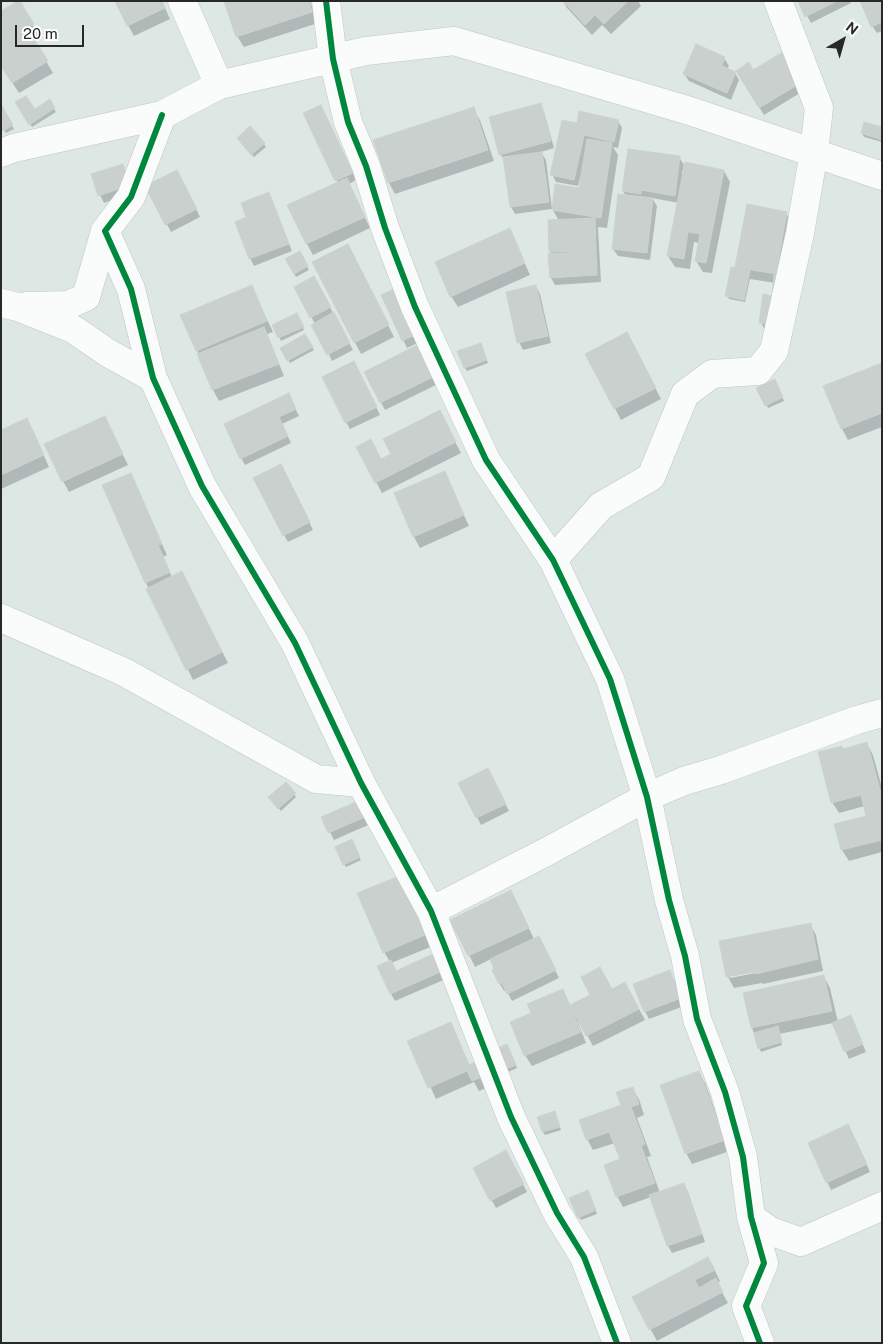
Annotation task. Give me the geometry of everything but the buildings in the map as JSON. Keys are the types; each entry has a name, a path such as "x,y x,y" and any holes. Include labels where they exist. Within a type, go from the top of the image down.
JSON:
{"street":[{"path":"182,1 219,85"},
{"path":"326,1 332,59 348,122 366,166 385,228 415,307 486,460 553,560 610,679 647,798 669,900 685,956 697,1019 724,1092 743,1157 751,1217 764,1263 746,1306 760,1343"},
{"path":"553,560 600,506 651,477 685,394 712,374 758,371 774,351 800,233 820,108 778,1"},
{"path":"1,153 14,148 162,115 219,85 366,51 454,41 690,111 882,176"},
{"path":"7,307 68,305 86,297 105,231 131,197 162,115"},
{"path":"105,231 131,289 153,378 202,486 295,643 361,783 431,911 511,1117 557,1213 584,1257 617,1343"},
{"path":"7,307 73,330 108,353 153,378"},
{"path":"1,618 124,672 316,779 361,783"},
{"path":"431,911 647,798 684,781 721,770 857,720 882,713"},
{"path":"751,1217 770,1231 802,1242 882,1206"}],"cycle path":[{"path":"326,1 333,59 348,122 366,166 385,228 415,307 486,460 553,560 610,679 647,797 669,900 685,956 697,1019 725,1092 743,1157 751,1217 764,1263 746,1306 760,1343"},
{"path":"162,115 131,197 105,231 131,289 153,378 202,486 295,643 361,783 431,911 511,1117 557,1213 584,1257 617,1343"}]}
